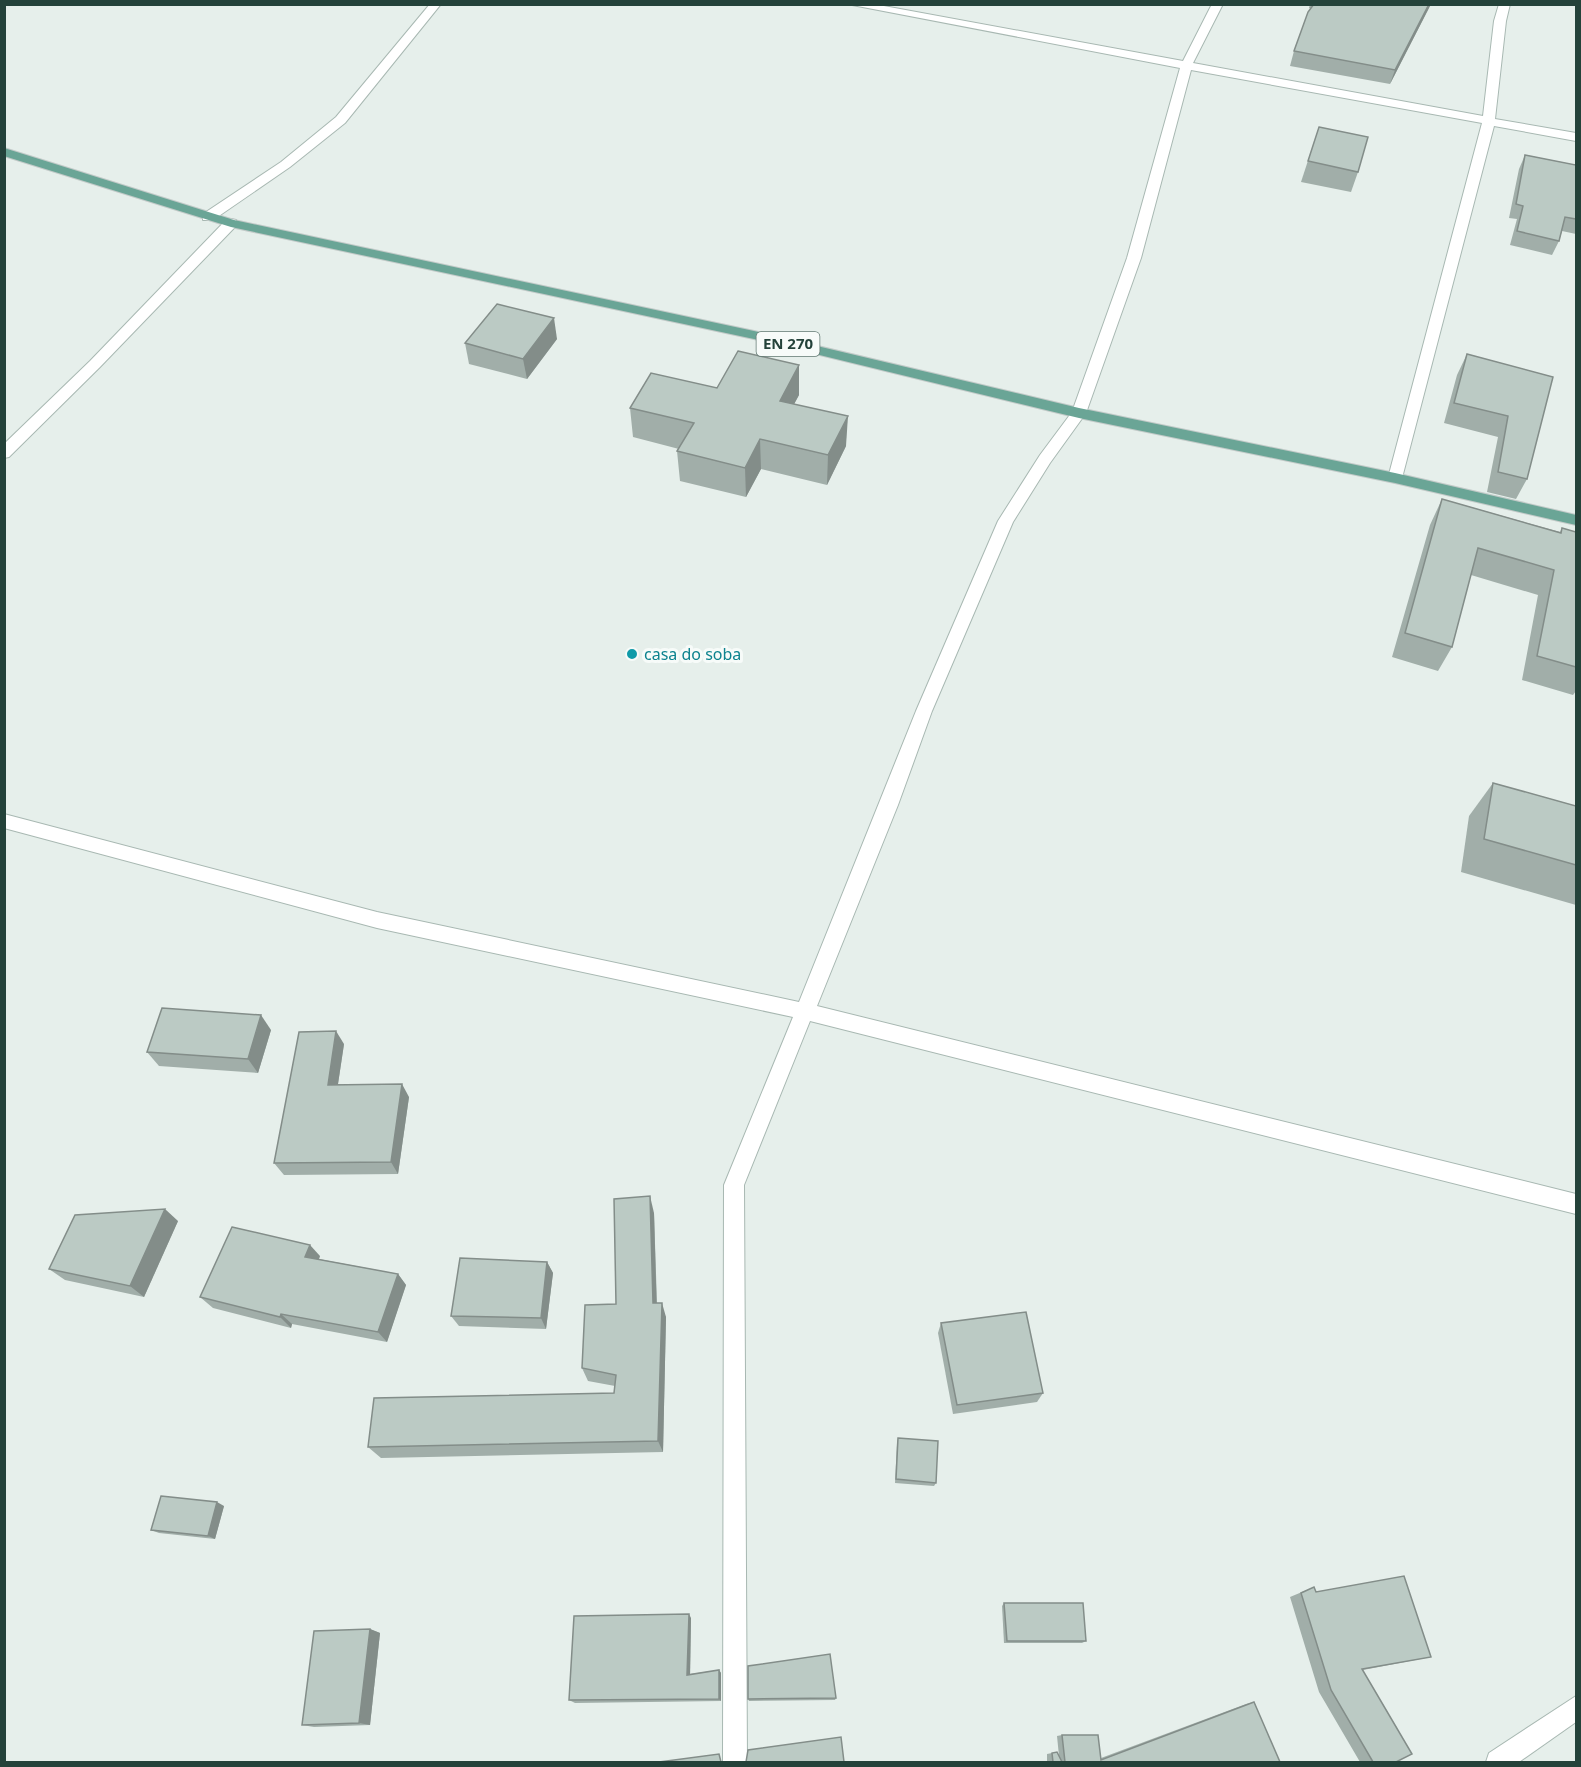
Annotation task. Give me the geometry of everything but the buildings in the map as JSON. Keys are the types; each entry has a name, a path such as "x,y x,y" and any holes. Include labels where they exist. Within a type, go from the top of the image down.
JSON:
{"main road":[{"name":"EN 270","path":"4,152 231,223 730,330 1079,413 1395,478 1576,520"}],"street":[{"path":"208,217 322,137 347,113 403,41 436,4"},
{"path":"852,4 941,15 1186,66 1576,137"},
{"path":"735,1762 734,1185 803,1011 889,805 930,696 1006,521 1045,459 1079,413 1134,258 1186,66 1218,4"},
{"path":"1395,478 1489,121 1500,21 1505,4"},
{"path":"4,453 95,364 231,223"},
{"path":"4,821 377,920 803,1011 1576,1204"},
{"path":"1498,1762 1576,1708"}],"place":[{"name":"casa do soba","path":"632,654"}]}
